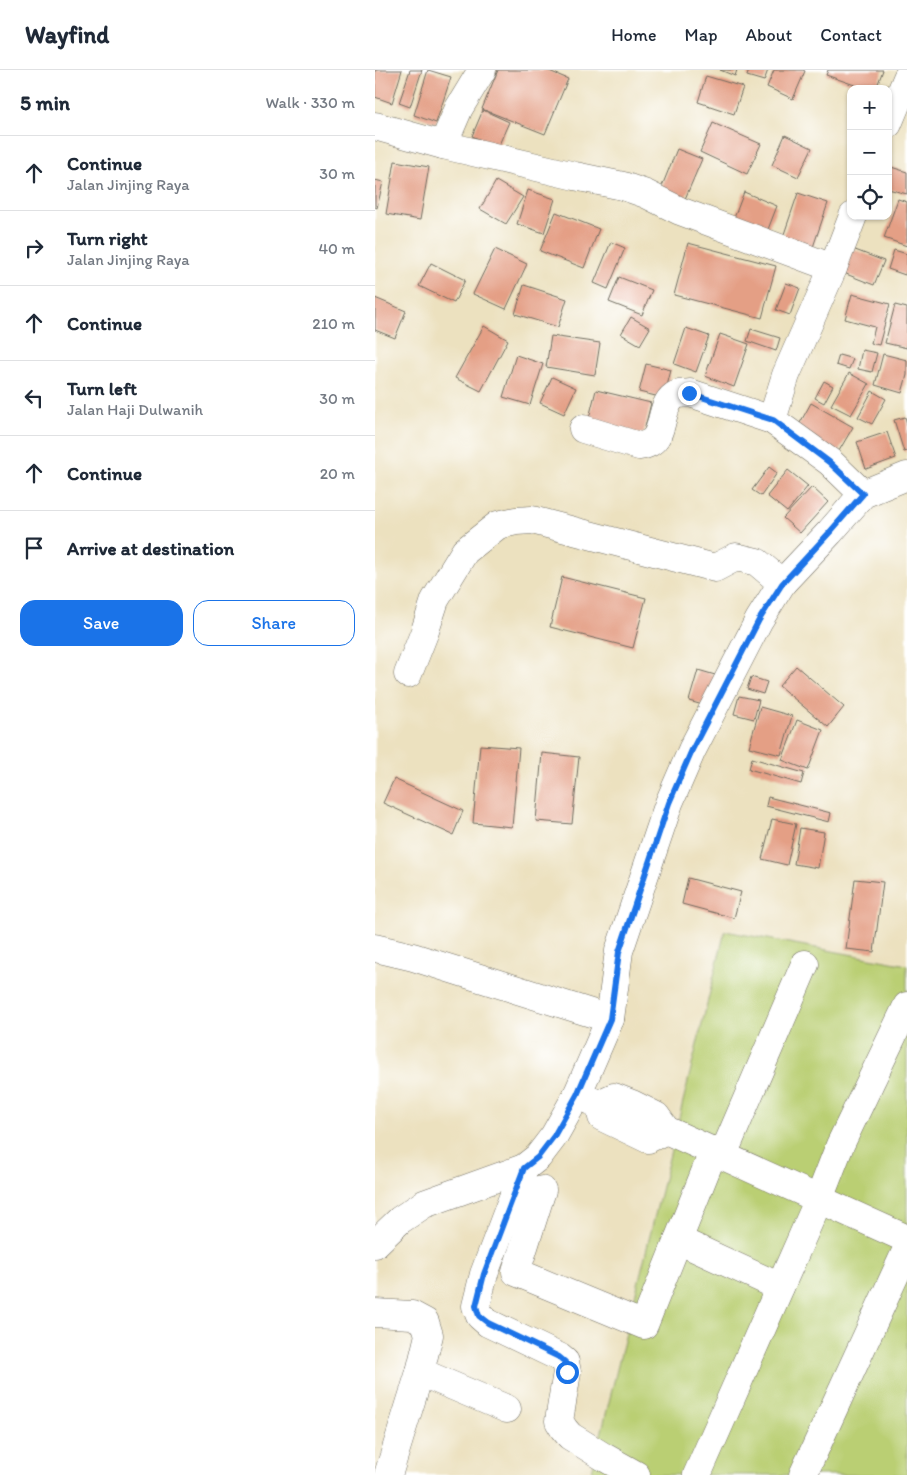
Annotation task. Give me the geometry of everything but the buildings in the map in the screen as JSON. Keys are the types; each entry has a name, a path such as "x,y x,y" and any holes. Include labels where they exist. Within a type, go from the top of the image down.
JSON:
{"street":[{"path":"443,145 459,108 482,70"},
{"path":"892,116 907,78"},
{"path":"375,126 443,145 623,186 646,194 680,211 833,268"},
{"path":"892,128 907,135"},
{"path":"773,420 786,375 833,268 851,220"},
{"path":"583,429 639,446 648,444 654,440 658,432 667,404 678,394 689,393 773,420 829,462 863,494"},
{"path":"375,1244 401,1220 424,1204 524,1168 538,1157 554,1136 588,1100 610,1019 619,952 669,803 692,750 759,620 782,584 863,494 907,476"},
{"path":"408,674 435,600 465,551 498,525 532,520 715,568 736,557 757,562 782,584"},
{"path":"375,948 413,957 610,1019"},
{"path":"542,1190 516,1272 644,1325 678,1240 805,964"},
{"path":"697,1475 819,1199 840,1145 907,1006"},
{"path":"588,1100 602,1117 648,1139 666,1130 907,1239"},
{"path":"524,1168 484,1274 476,1306 479,1316 488,1323 559,1357 565,1362 567,1372 559,1421 564,1429 570,1436 636,1475"},
{"path":"678,1240 780,1287"},
{"path":"803,1475 907,1249"},
{"path":"375,1313 412,1315 425,1322 429,1335 420,1372 388,1475"},
{"path":"420,1372 507,1409"}],"green space":[{"path":"725,931 907,965 907,1475 591,1475"}],"route":[{"path":"567,1372 565,1362 559,1357 488,1323 479,1316 476,1306 484,1274 524,1168 538,1157 554,1136 577,1095 610,1019 619,952 669,803 692,750 759,620 782,584 863,494 829,462 773,420 689,393"}]}
